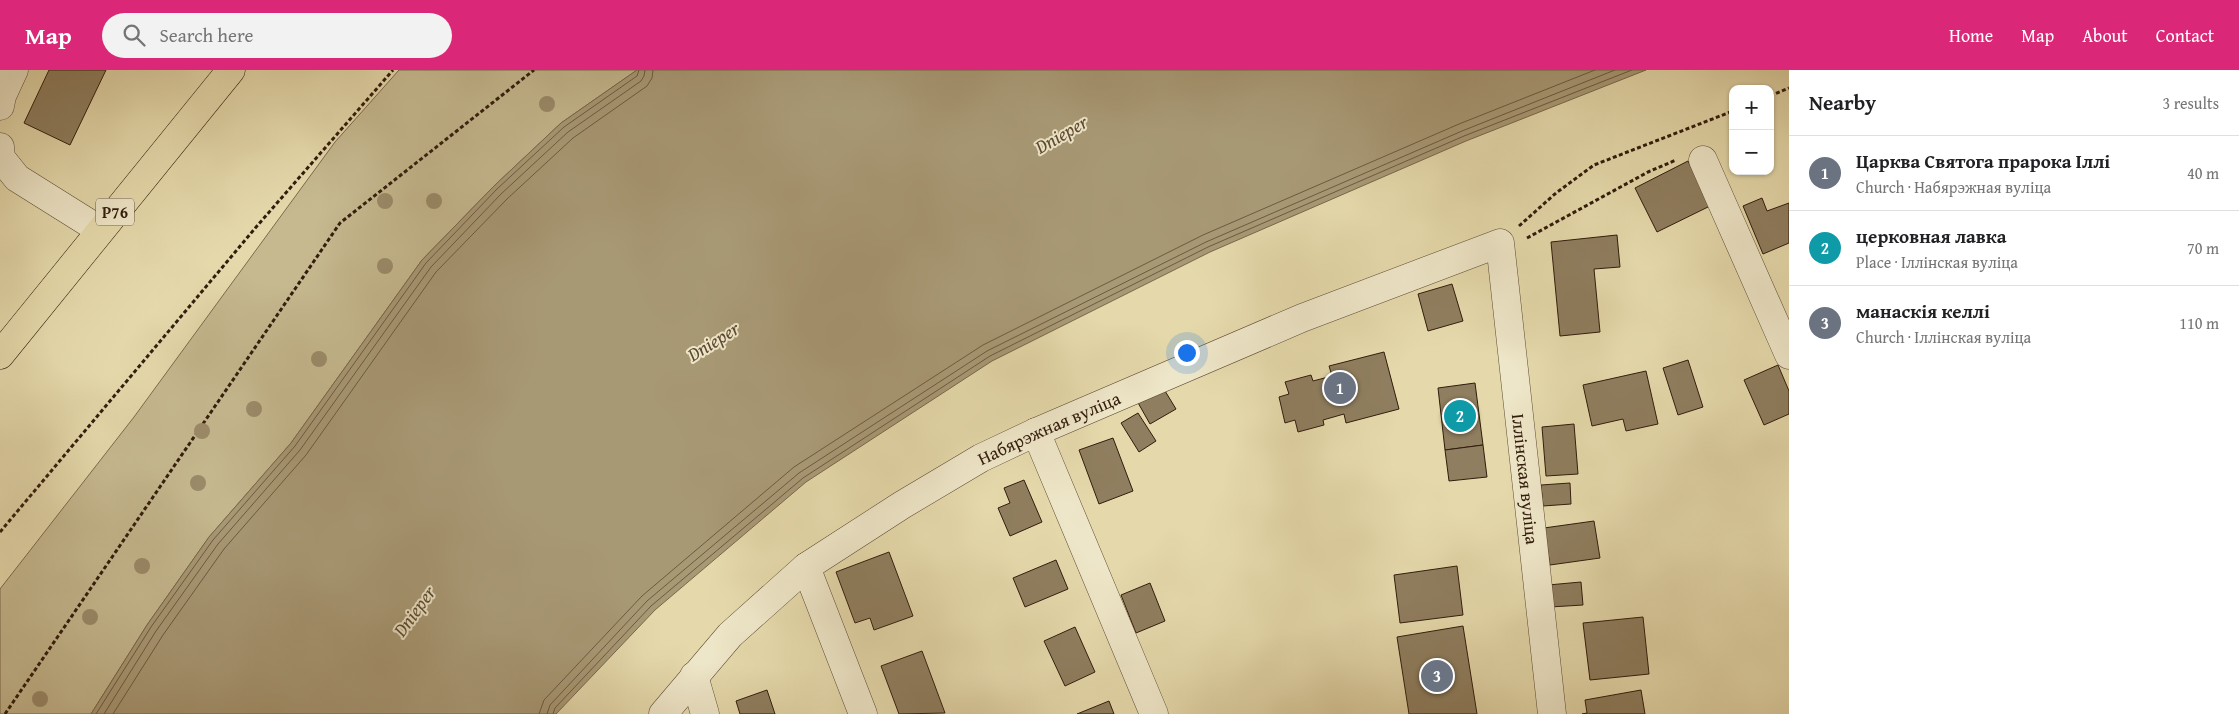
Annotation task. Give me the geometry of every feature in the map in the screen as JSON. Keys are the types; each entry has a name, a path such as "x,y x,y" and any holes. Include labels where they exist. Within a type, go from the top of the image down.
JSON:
{"main road":[{"name":"Р76","path":"0,355 231,70"}],"street":[{"path":"0,106 2,96 14,70"},
{"path":"0,155 17,178 100,230"},
{"path":"1703,160 1789,356"},
{"name":"Набярэжная вуліца","path":"663,714 730,635 806,567 902,505 981,458 1036,432 1302,318 1500,248"},
{"name":"Іллінская вуліца","path":"1500,248 1552,714"},
{"path":"1036,432 1154,714"},
{"path":"806,567 863,714"},
{"path":"694,676 705,714"}],"path":[{"path":"0,532 256,226 393,70"},
{"path":"5,714 340,224 534,70"},
{"path":"1774,94 1789,88"},
{"path":"1500,248 1556,193 1594,165 1729,113"},
{"path":"1500,248 1648,172 1687,156 1703,160"}],"shaded area":[{"path":"399,70 637,70 561,123 494,186 422,260 291,443 209,537 147,625 91,714 0,714 0,589 134,417 335,142"}],"water":[{"name":"Dnieper","path":"637,70 1646,70 1466,141 1210,252 992,361 806,482 655,610 556,714 91,714 147,625 209,537 291,443 422,260 494,186 561,123"}],"building":[{"path":"49,70 106,70 70,145 24,123"},
{"path":"1688,161 1710,206 1657,232 1635,188"},
{"path":"1762,198 1767,211 1789,203 1789,243 1763,254 1743,206"},
{"path":"1617,235 1620,267 1594,269 1600,332 1560,336 1551,242"},
{"path":"1452,284 1463,321 1428,331 1418,294"},
{"path":"1384,352 1399,409 1346,423 1344,414 1323,420 1324,425 1298,432 1295,420 1285,423 1279,397 1289,394 1285,382 1311,375 1313,381 1332,376 1329,366"},
{"path":"1688,360 1703,407 1678,415 1663,368"},
{"path":"1778,365 1789,391 1789,414 1764,425 1744,380"},
{"path":"1646,371 1658,424 1626,431 1623,419 1592,426 1583,385"},
{"path":"1475,383 1483,445 1445,450 1438,388"},
{"path":"1162,386 1176,409 1150,424 1137,401"},
{"path":"1138,413 1156,441 1139,452 1121,423"},
{"path":"1574,424 1578,474 1546,476 1542,427"},
{"path":"1113,438 1133,491 1099,504 1079,450"},
{"path":"1483,445 1487,477 1449,481 1445,450"},
{"path":"1024,480 1042,522 1010,536 998,508 1010,503 1004,488"},
{"path":"1570,483 1571,504 1543,506 1541,485"},
{"path":"1594,521 1600,558 1550,565 1544,528"},
{"path":"889,552 913,616 874,630 870,618 855,623 836,572"},
{"path":"1056,560 1068,589 1025,607 1013,578"},
{"path":"1457,566 1463,615 1400,623 1394,575"},
{"path":"1581,582 1583,605 1550,607 1548,585"},
{"path":"1150,583 1165,621 1136,633 1121,595"},
{"path":"1643,617 1649,674 1590,680 1583,623"},
{"path":"1463,626 1477,714 1409,714 1397,637"},
{"path":"1075,627 1095,672 1065,686 1044,641"},
{"path":"922,651 945,713 899,714 881,666"},
{"path":"767,690 775,714 740,714 736,701"},
{"path":"1641,690 1645,714 1582,714 1587,713 1585,700"},
{"path":"1109,701 1114,714 1077,714"}],"place":[{"name":"Царква Святога прарока Іллі","path":"1340,388"},
{"name":"церковная лавка","path":"1460,416"},
{"name":"манаскія келлі","path":"1437,676"}]}
